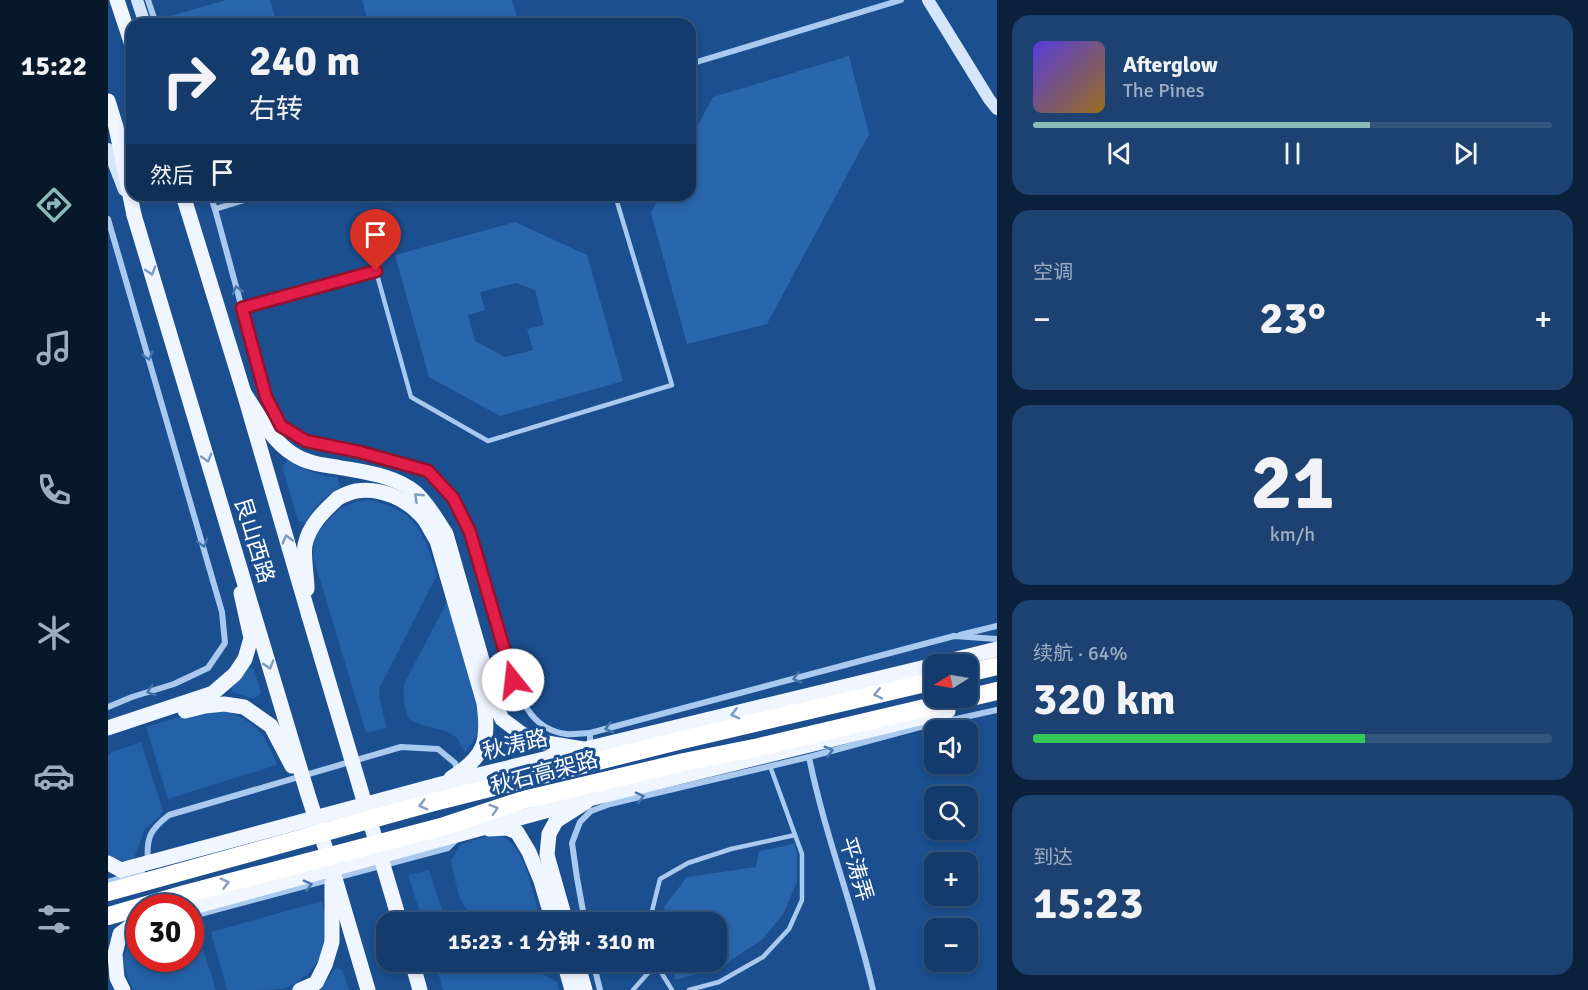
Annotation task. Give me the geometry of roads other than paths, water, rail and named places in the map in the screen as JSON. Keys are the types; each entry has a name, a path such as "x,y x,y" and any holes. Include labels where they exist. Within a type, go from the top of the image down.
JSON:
{"highway":[{"path":"978,671 997,666"},
{"name":"秋石高架路","path":"108,892 430,802 924,683"},
{"name":"秋石高架路","path":"108,916 441,827 523,800 997,691"}],"main road":[{"path":"117,0 126,27"},
{"name":"艮山西路","path":"108,101 126,176"},
{"name":"艮山西路","path":"131,201 368,990"},
{"name":"艮山西路","path":"185,201 397,912"},
{"path":"244,393 276,441 294,455 313,463 375,474 415,492 430,509 446,534 494,702 502,719 522,734 589,756"},
{"path":"309,616 305,546 311,529 322,512 338,498 355,491 375,490 389,494 406,504 423,519 437,541 484,703 487,726 484,744 477,756 468,767 441,784"},
{"path":"108,728 213,693 235,674 245,659 251,638 224,516"},
{"name":"秋涛路","path":"978,654 997,649"},
{"name":"秋涛路","path":"112,869 441,784 589,756 924,668"},
{"path":"204,904 589,799 997,700"},
{"path":"108,736 205,706 224,704 244,708 271,726 308,795"},
{"path":"563,912 547,855 549,834 556,821 589,799"},
{"path":"483,829 507,828 517,832 529,852 541,881 550,912"},
{"path":"300,990 316,982 325,965 332,942 331,865"},
{"path":"108,929 126,924"},
{"path":"123,990 117,978 115,954 120,934 126,930"},
{"path":"415,972 420,990"},
{"path":"567,972 572,990"},
{"path":"580,972 585,990"}],"street":[{"path":"137,0 143,18"},
{"path":"148,0 154,18"},
{"path":"696,62 901,0"},
{"path":"928,0 997,109"},
{"path":"108,149 126,195"},
{"path":"128,201 134,215"},
{"path":"212,201 266,397 281,426 306,441 360,452 428,471 453,498 470,532 521,701 534,719 550,729 567,734 590,732 997,626"},
{"path":"215,209 241,201"},
{"path":"108,219 222,612 225,643 208,668 174,684 108,707"},
{"path":"954,636 997,639"},
{"path":"583,912 572,843 580,822 591,811 610,804 997,710"},
{"path":"590,732 589,756 610,804"},
{"path":"153,889 149,880 146,845 155,826 169,815 401,747 438,749 454,763 465,787 467,802"},
{"path":"544,767 589,756"},
{"path":"465,787 589,756"},
{"name":"平涛弄","path":"808,757 815,789 873,990"},
{"path":"465,787 533,770"},
{"path":"204,913 448,848 468,825 467,813"},
{"path":"108,882 149,870"},
{"path":"108,892 149,880"},
{"path":"596,972 600,990"}],"lane":[{"path":"242,308 376,271 411,397 488,441 672,385 617,201"},
{"path":"689,990 719,982 763,957 789,929 802,900 802,854 770,766"},
{"path":"652,912 660,879 688,863 795,835"},
{"path":"633,990 648,972"},
{"path":"661,972 672,990"}]}
